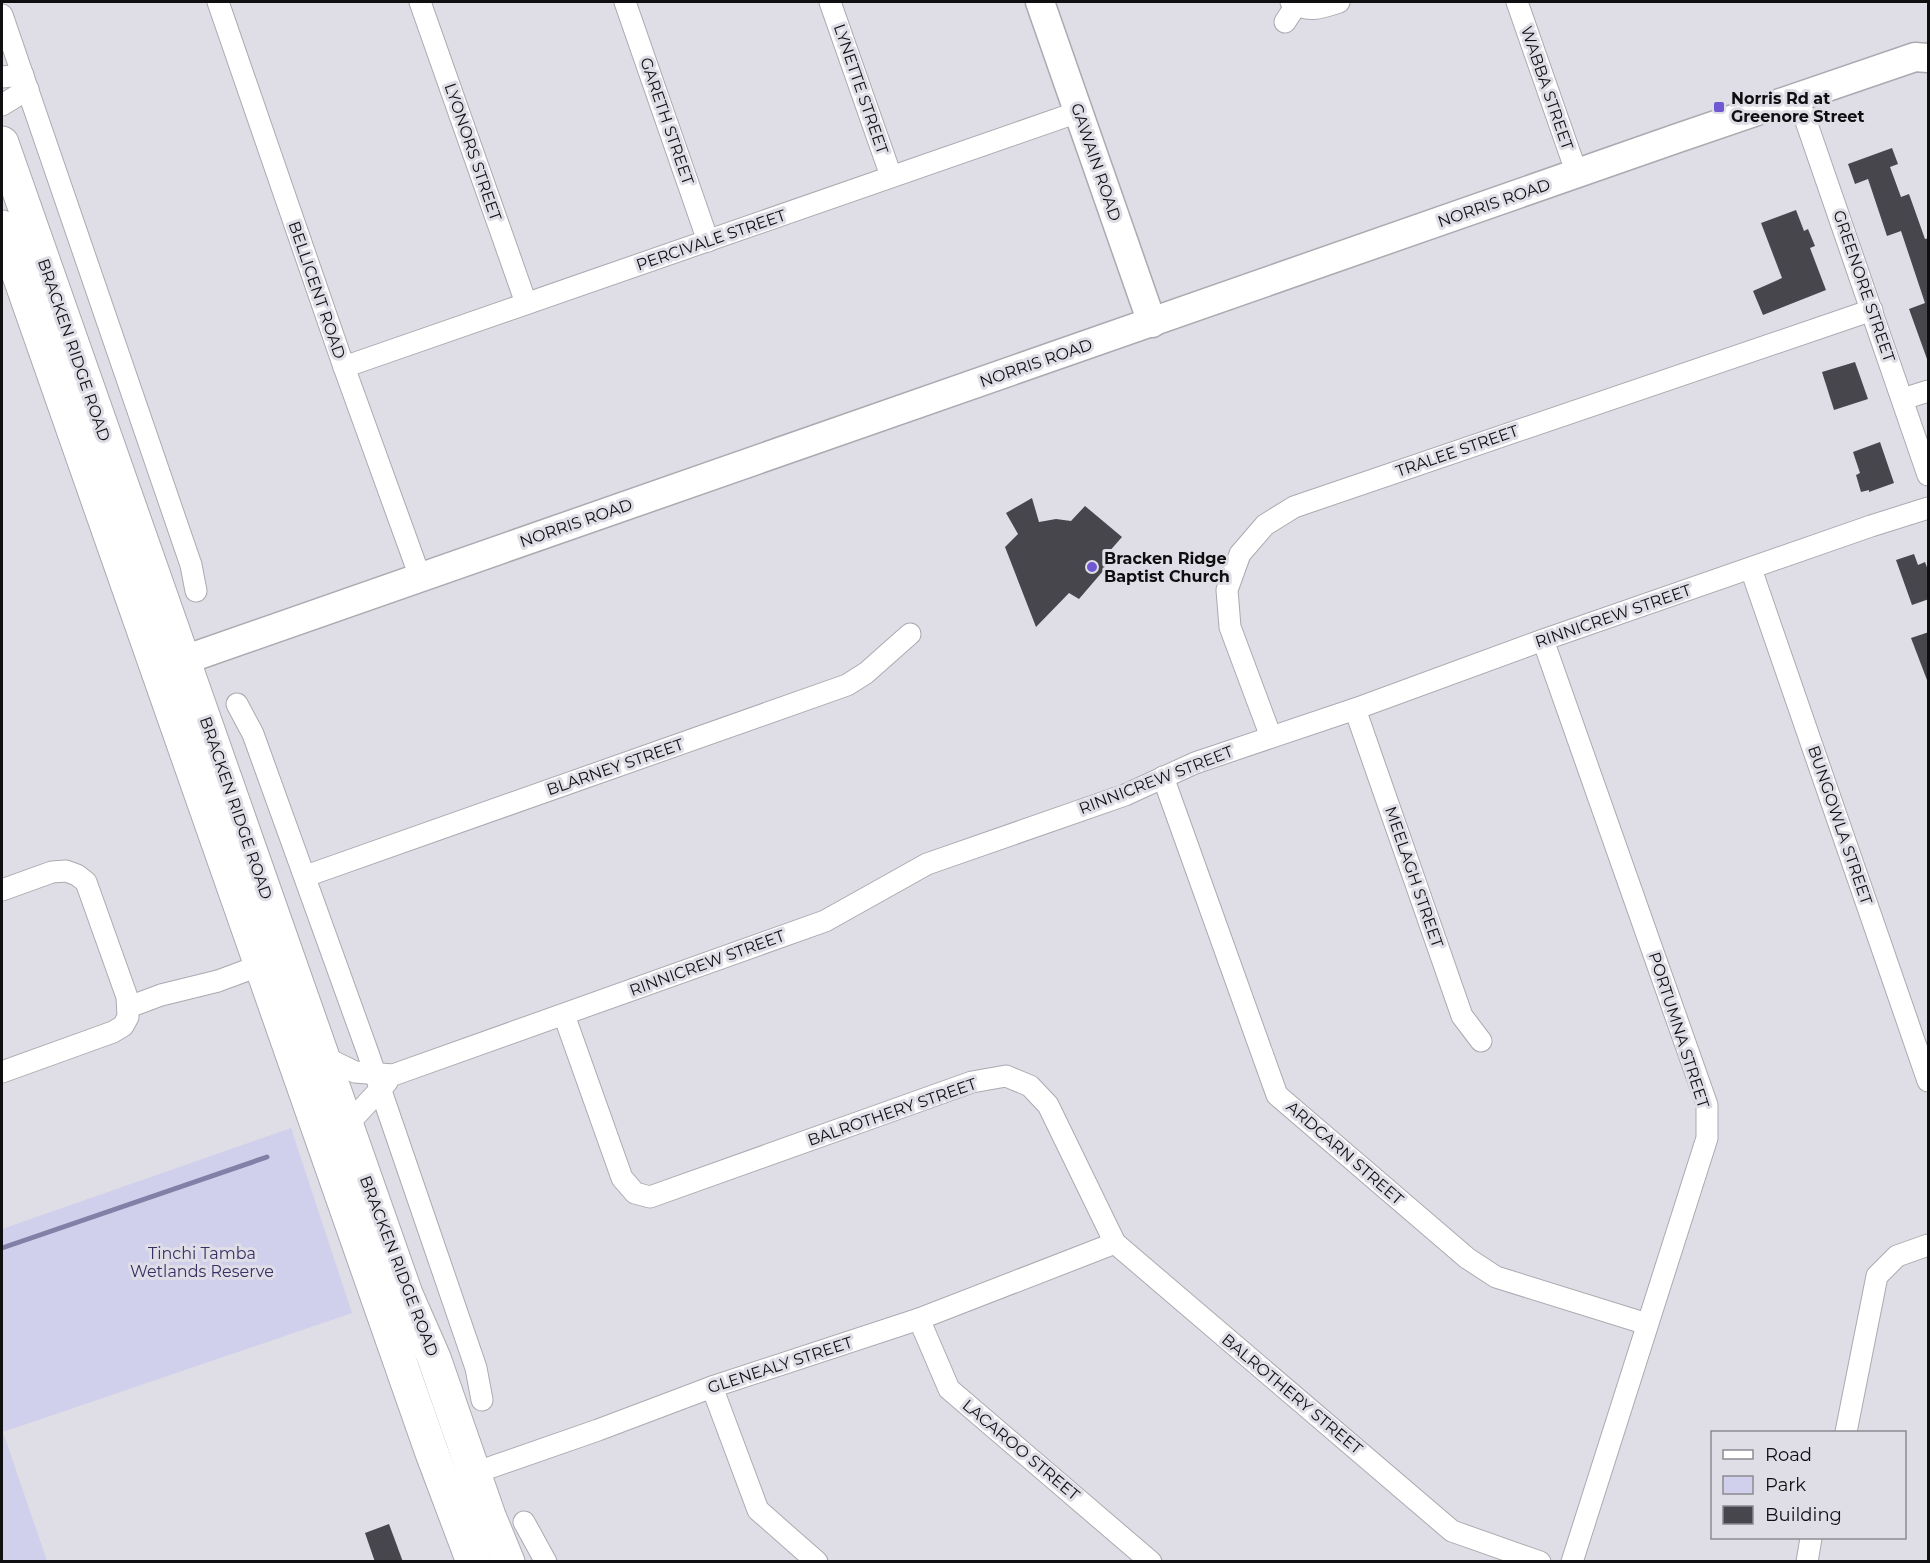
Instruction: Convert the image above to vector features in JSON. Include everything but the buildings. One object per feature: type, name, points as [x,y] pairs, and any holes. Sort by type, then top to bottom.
[{"type":"main road","name":"GAWAIN ROAD","points":[[1040,2],[1152,323]]},
{"type":"main road","name":"NORRIS ROAD","points":[[170,665],[1924,53]]},
{"type":"main road","name":"BRACKEN RIDGE ROAD","points":[[2,143],[170,665],[261,965],[443,1484],[473,1562]]},
{"type":"main road","name":"BRACKEN RIDGE ROAD","points":[[2,227],[322,1056],[406,1294],[434,1358],[508,1562]]},
{"type":"street","name":"BELLICENT ROAD","points":[[218,2],[344,367],[420,577]]},
{"type":"street","name":"LYONORS STREET","points":[[420,2],[526,303]]},
{"type":"street","name":"GARETH STREET","points":[[625,2],[708,241]]},
{"type":"street","name":"LYNETTE STREET","points":[[830,2],[891,176]]},
{"type":"street","points":[[1291,9],[1320,8],[1339,2]]},
{"type":"street","name":"WABBA STREET","points":[[1517,2],[1577,174]]},
{"type":"street","points":[[2,15],[191,565],[196,591]]},
{"type":"street","points":[[2,77],[26,82]]},
{"type":"street","points":[[2,105],[26,82]]},
{"type":"street","name":"GREENORE STREET","points":[[1798,98],[1929,475]]},
{"type":"street","name":"PERCIVALE STREET","points":[[344,367],[1078,112]]},
{"type":"street","name":"TRALEE STREET","points":[[1271,737],[1230,627],[1227,590],[1240,554],[1265,525],[1294,507],[1872,310]]},
{"type":"street","points":[[1903,399],[1929,391]]},
{"type":"street","name":"RINNICREW STREET","points":[[346,1125],[383,1080],[825,921],[927,864],[1125,795],[1195,763],[1929,508]]},
{"type":"street","name":"BUNGOWLA STREET","points":[[1751,569],[1929,1081]]},
{"type":"street","name":"BLARNEY STREET","points":[[306,876],[847,685],[866,673],[910,634]]},
{"type":"street","name":"PORTUMNA STREET","points":[[1544,640],[1707,1105],[1707,1138],[1572,1562]]},
{"type":"street","points":[[237,704],[253,734],[383,1080],[476,1368],[482,1400]]},
{"type":"street","name":"MEELAGH STREET","points":[[1355,709],[1462,1016],[1481,1041]]},
{"type":"street","name":"ARDCARN STREET","points":[[1163,777],[1277,1095],[1467,1258],[1496,1277],[1647,1324]]},
{"type":"street","points":[[2,891],[52,873],[66,871],[86,882],[110,944],[128,997],[129,1007],[128,1017],[123,1026],[113,1032],[2,1072]]},
{"type":"street","points":[[129,1007],[161,995],[218,981],[261,965]]},
{"type":"street","name":"BALROTHERY STREET","points":[[564,1014],[622,1178],[635,1193],[650,1197],[972,1082],[1006,1076],[1030,1086],[1048,1105],[1115,1243],[1452,1531],[1540,1562]]},
{"type":"street","points":[[322,1056],[355,1072],[383,1080]]},
{"type":"street","name":"GLENEALY STREET","points":[[443,1484],[712,1387],[919,1319],[1115,1243]]},
{"type":"street","points":[[1846,1431],[1877,1276],[1897,1256],[1929,1245]]},
{"type":"street","name":"LACAROO STREET","points":[[919,1319],[949,1389],[1151,1562]]},
{"type":"street","points":[[712,1387],[758,1510],[817,1562]]},
{"type":"street","points":[[524,1522],[546,1562]]},
{"type":"street","points":[[1807,1562],[1811,1539]]},
{"type":"green space","name":"Tinchi Tamba Wetlands Reserve","points":[[291,1128],[352,1313],[3,1432],[47,1561],[2,1561],[2,1229]]},
{"type":"waterway","points":[[2,1248],[267,1157]]},
{"type":"place","name":"Norris Rd at Greenore Street","points":[[1719,107]]},
{"type":"place","name":"Bracken Ridge Baptist Church","points":[[1092,567]]}]
